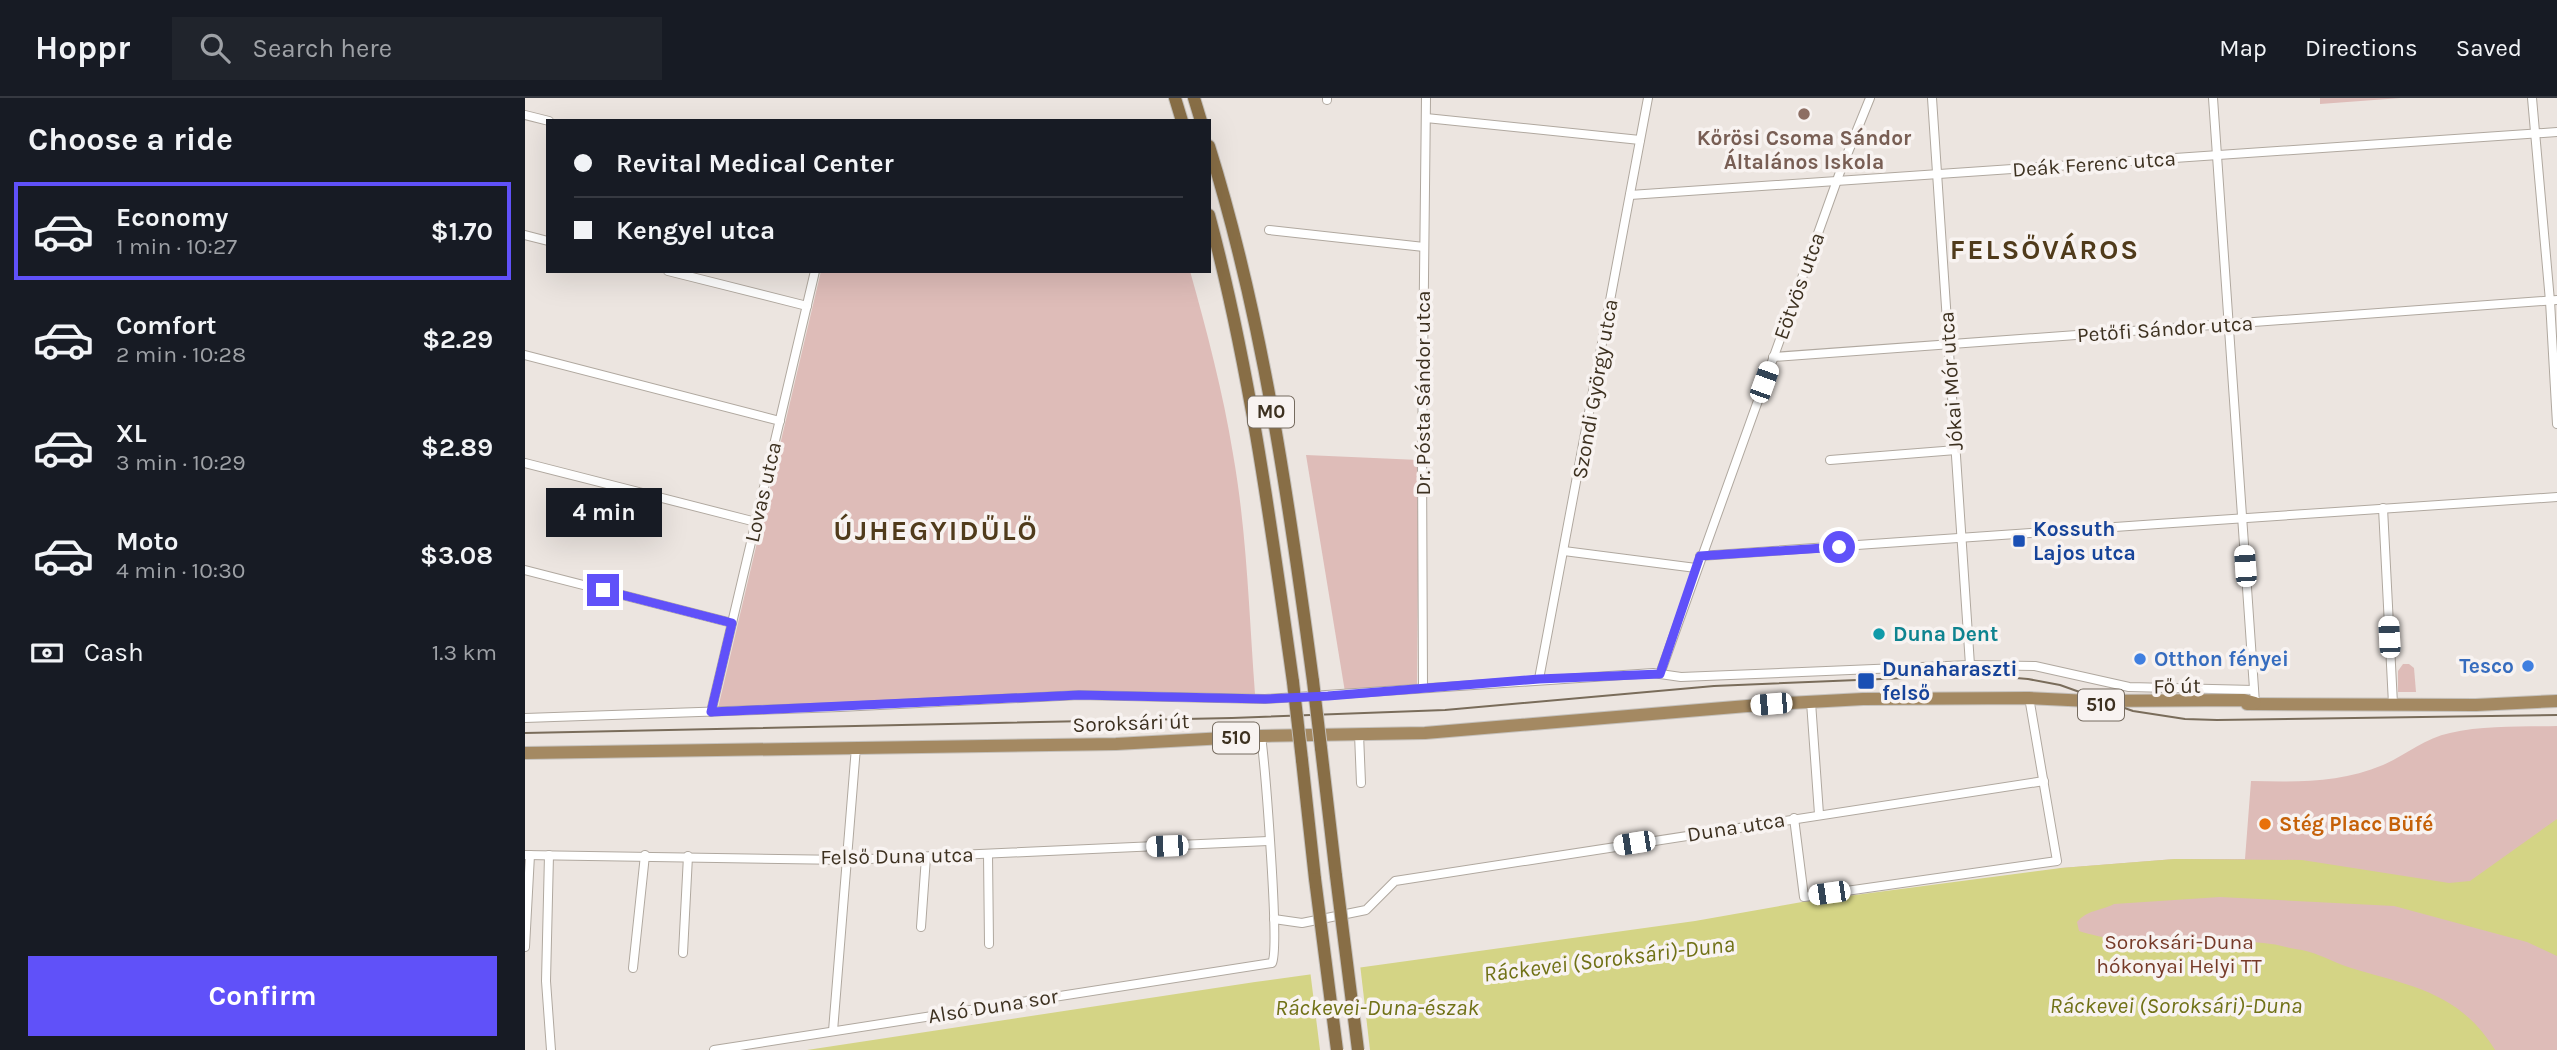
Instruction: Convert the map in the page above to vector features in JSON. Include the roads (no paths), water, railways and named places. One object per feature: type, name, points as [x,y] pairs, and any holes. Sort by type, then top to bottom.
[{"type":"highway","points":[[1175,98],[1181,119]]},
{"type":"highway","points":[[1194,98],[1201,119]]},
{"type":"highway","name":"M0","points":[[1211,153],[1235,242],[1267,387],[1300,586],[1358,1050]]},
{"type":"highway","name":"M0","points":[[1211,224],[1251,406],[1293,682],[1337,1050]]},
{"type":"main road","name":"Fő út","points":[[1946,699],[2117,706],[2255,696]]},
{"type":"main road","name":"Fő út","points":[[1946,699],[2255,696],[2393,704],[2476,705],[2557,701]]},
{"type":"main road","name":"Soroksári út","points":[[525,753],[1116,744],[1262,736],[1490,729],[1811,702],[1946,699]]},
{"type":"street","name":"Dr. Pósta Sándor utca","points":[[1423,687],[1426,98]]},
{"type":"street","name":"Szondi György utca","points":[[1539,679],[1648,98]]},
{"type":"street","name":"Eötvös utca","points":[[1660,674],[1700,556],[1870,98]]},
{"type":"street","name":"Jókai Mór utca","points":[[1932,98],[1970,665]]},
{"type":"street","points":[[2213,98],[2255,696]]},
{"type":"street","points":[[2532,98],[2554,300],[2557,424]]},
{"type":"street","points":[[525,115],[546,120]]},
{"type":"street","points":[[1426,118],[1640,140]]},
{"type":"street","name":"Deák Ferenc utca","points":[[1630,195],[2557,132]]},
{"type":"street","points":[[1269,230],[1424,247]]},
{"type":"street","points":[[525,235],[546,240]]},
{"type":"street","points":[[676,273],[807,306]]},
{"type":"street","name":"Lovas utca","points":[[711,712],[815,273]]},
{"type":"street","name":"Petőfi Sándor utca","points":[[1773,356],[2554,300]]},
{"type":"street","points":[[525,355],[779,421]]},
{"type":"street","points":[[1830,460],[1956,450]]},
{"type":"street","points":[[525,463],[756,522]]},
{"type":"street","points":[[1700,556],[2557,497]]},
{"type":"street","points":[[2383,508],[2393,704]]},
{"type":"street","points":[[1565,551],[1696,568]]},
{"type":"street","points":[[525,570],[732,623]]},
{"type":"street","name":"Fő út","points":[[525,718],[1079,695],[1265,699],[1539,679],[1660,674],[1681,677],[1970,665],[2035,666],[2129,687],[2255,696]]},
{"type":"street","points":[[1811,702],[1819,814]]},
{"type":"street","points":[[1794,818],[1804,897],[2057,861],[2031,703]]},
{"type":"street","points":[[1359,734],[1361,783]]},
{"type":"street","points":[[1262,736],[1274,919]]},
{"type":"street","points":[[833,1031],[856,747]]},
{"type":"street","name":"Duna utca","points":[[1274,919],[1302,923],[1366,910],[1395,881],[2044,781]]},
{"type":"street","name":"Felső Duna utca","points":[[527,855],[847,860],[1268,841]]},
{"type":"street","points":[[988,854],[989,944]]},
{"type":"street","points":[[525,947],[527,855]]},
{"type":"street","points":[[549,855],[546,981],[551,1050]]},
{"type":"street","points":[[633,968],[645,855]]},
{"type":"street","points":[[683,953],[688,856]]},
{"type":"street","points":[[921,927],[926,857]]},
{"type":"street","name":"Alsó Duna sor","points":[[714,1050],[1272,963],[1275,957],[1274,919]]},
{"type":"water","name":"Ráckevei-Duna-észak","points":[[2557,819],[2557,956],[2527,942],[2394,906],[2220,897],[2114,904],[2090,913],[2077,922],[2079,931],[2138,943],[2187,946],[2228,939],[2238,943],[2244,940],[2308,951],[2348,967],[2431,993],[2465,1015],[2481,1030],[2495,1050],[807,1050],[1255,982],[1695,921],[1802,902],[2061,868],[2175,859],[2302,860],[2449,883],[2470,881]]},
{"type":"tram line","points":[[525,733],[1232,718],[1445,710],[1714,686],[1980,675],[2060,685],[2133,711],[2185,719],[2557,715]]},
{"type":"place","name":"Kőrösi Csoma Sándor Általános Iskola","points":[[1804,114]]},
{"type":"place","name":"Kossuth Lajos utca","points":[[2019,541]]},
{"type":"place","name":"Duna Dent","points":[[1879,634]]},
{"type":"place","name":"Otthon fényei","points":[[2140,659]]},
{"type":"place","name":"Tesco","points":[[2528,666]]},
{"type":"place","name":"Dunaharaszti felső","points":[[1866,681]]},
{"type":"place","name":"Stég Placc Büfé","points":[[2265,824]]},
{"type":"district","name":"FELSŐVÁROS","points":[[2045,249]]},
{"type":"district","name":"ÚJHEGYIDŰLŐ","points":[[936,530]]},
{"type":"park label","name":"Soroksári-Duna hókonyai Helyi TT","points":[[2179,954]]},
{"type":"water label","name":"Ráckevei (Soroksári)-Duna","points":[[1609,959]]},
{"type":"water label","name":"Ráckevei (Soroksári)-Duna","points":[[2176,1005]]}]
